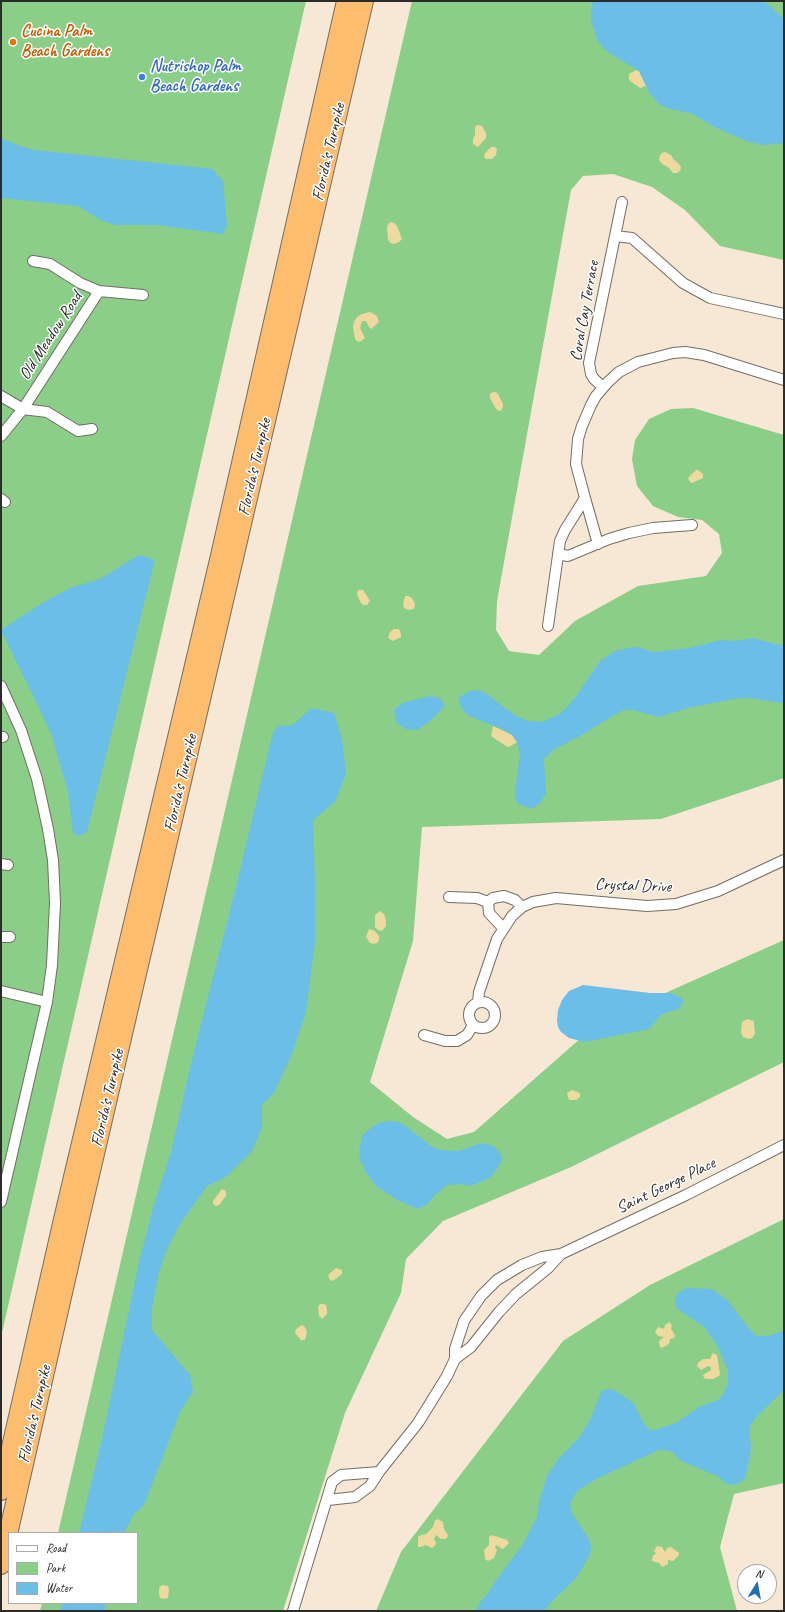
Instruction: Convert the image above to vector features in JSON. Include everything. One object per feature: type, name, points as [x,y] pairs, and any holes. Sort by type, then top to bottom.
[{"type":"highway","name":"Florida's Turnpike","points":[[1,1491],[66,1207],[219,560],[346,1]]},
{"type":"highway","name":"Florida's Turnpike","points":[[9,1532],[364,1]]},
{"type":"highway","name":"Florida's Turnpike","points":[[1,1565],[8,1534]]},
{"type":"street","name":"Coral Cay Terrace","points":[[603,387],[591,374],[589,363],[622,202]]},
{"type":"street","points":[[615,236],[632,238],[683,283],[710,298],[784,314]]},
{"type":"street","points":[[34,261],[50,264],[80,283],[98,292],[143,294]]},
{"type":"street","name":"Old Meadow Road","points":[[1,436],[23,409],[98,292]]},
{"type":"street","points":[[598,544],[576,464],[578,439],[591,405],[603,387],[619,372],[638,362],[673,353],[685,352],[704,355],[784,380]]},
{"type":"street","points":[[1,396],[23,409],[47,412],[78,431],[92,429]]},
{"type":"street","points":[[548,626],[562,535],[585,498]]},
{"type":"street","points":[[558,554],[568,556],[629,533],[653,528],[692,525]]},
{"type":"street","points":[[1,686],[21,730],[33,764],[48,829],[53,860],[55,903],[52,965],[47,1002],[1,1202]]},
{"type":"street","name":"Crystal Drive","points":[[474,1025],[471,1022],[469,1014],[472,1006],[478,1002],[479,992],[497,939],[512,916],[522,907],[534,902],[556,898],[647,906],[676,904],[718,891],[784,860]]},
{"type":"street","points":[[488,902],[493,898],[504,896],[515,900],[522,907]]},
{"type":"street","points":[[448,897],[477,898],[488,902]]},
{"type":"street","points":[[488,902],[489,913],[503,928]]},
{"type":"street","points":[[1,991],[47,1002]]},
{"type":"street","points":[[424,1035],[445,1041],[457,1041],[467,1035],[474,1025],[477,1027],[486,1028],[495,1018],[496,1013],[488,1002],[478,1002]]},
{"type":"street","name":"Saint George Place","points":[[328,1500],[349,1498],[361,1494],[370,1486],[379,1472],[418,1423],[447,1376],[455,1359],[455,1349],[464,1321],[476,1302],[491,1285],[522,1265],[542,1257],[561,1254],[686,1195],[784,1145]]},
{"type":"street","name":"Saint George Place","points":[[455,1359],[471,1347],[499,1312],[516,1294],[548,1268],[561,1254]]},
{"type":"street","points":[[292,1611],[328,1500],[330,1487],[336,1477],[347,1474],[379,1472]]},
{"type":"green space","points":[[1,1],[306,1],[1,1337]]},
{"type":"green space","points":[[412,1],[784,1],[784,260],[720,246],[685,210],[652,187],[613,174],[583,176],[571,190],[497,601],[496,630],[509,651],[539,655],[575,621],[638,586],[706,576],[722,553],[719,534],[702,520],[678,517],[653,506],[637,486],[632,459],[635,440],[649,419],[671,409],[693,408],[784,435],[784,778],[661,819],[422,827],[413,941],[370,1082],[413,1117],[447,1139],[474,1132],[598,1023],[784,940],[784,1062],[571,1167],[443,1221],[406,1259],[401,1293],[345,1413],[283,1611],[40,1611],[42,1604],[138,1604],[138,1532],[58,1532]]},
{"type":"green space","points":[[784,1219],[784,1483],[734,1494],[720,1547],[737,1611],[376,1611],[401,1552],[563,1341],[650,1285]]},
{"type":"sand","points":[[636,70],[639,71],[646,86],[640,88],[629,80],[629,74]]},
{"type":"sand","points":[[477,125],[482,126],[486,133],[486,138],[478,147],[473,144],[475,127]]},
{"type":"sand","points":[[491,147],[495,147],[497,149],[496,155],[492,159],[486,159],[484,157],[485,153]]},
{"type":"sand","points":[[665,152],[671,155],[678,163],[681,167],[680,171],[673,173],[668,167],[662,164],[659,160],[660,155]]},
{"type":"sand","points":[[391,222],[397,226],[402,239],[394,244],[390,243],[388,239],[387,228],[388,224]]},
{"type":"sand","points":[[370,312],[377,316],[379,322],[371,329],[366,321],[362,321],[360,328],[365,338],[360,342],[357,341],[355,339],[353,327],[354,322],[357,317]]},
{"type":"sand","points":[[493,392],[498,394],[503,404],[502,410],[499,411],[496,409],[490,398],[490,394]]},
{"type":"sand","points":[[696,470],[703,474],[703,478],[692,483],[688,478]]},
{"type":"sand","points":[[358,590],[363,590],[369,599],[370,601],[367,605],[363,605],[361,603],[357,595]]},
{"type":"sand","points":[[405,596],[412,598],[415,604],[414,609],[408,610],[404,608],[403,604]]},
{"type":"sand","points":[[394,629],[399,629],[401,637],[393,641],[388,638],[390,632]]},
{"type":"sand","points":[[493,726],[512,735],[517,742],[509,747],[491,736]]},
{"type":"sand","points":[[380,911],[384,914],[386,920],[386,926],[382,931],[375,927],[375,915]]},
{"type":"sand","points":[[369,929],[375,931],[379,936],[377,943],[370,943],[366,937]]},
{"type":"sand","points":[[747,1019],[754,1021],[755,1034],[749,1039],[743,1037],[741,1032],[742,1022]]},
{"type":"sand","points":[[572,1090],[580,1093],[580,1097],[576,1100],[569,1100],[567,1093]]},
{"type":"sand","points":[[222,1189],[226,1191],[226,1196],[219,1205],[216,1206],[213,1204],[213,1201]]},
{"type":"sand","points":[[336,1268],[342,1270],[342,1274],[333,1281],[330,1280],[328,1275]]},
{"type":"sand","points":[[320,1304],[326,1305],[327,1309],[327,1314],[322,1319],[319,1316],[318,1307]]},
{"type":"sand","points":[[669,1322],[672,1325],[671,1329],[675,1335],[674,1338],[670,1339],[669,1344],[662,1348],[660,1347],[659,1341],[664,1337],[658,1336],[655,1332],[658,1327],[664,1329],[665,1325]]},
{"type":"sand","points":[[302,1325],[305,1327],[307,1332],[305,1340],[301,1340],[295,1333],[296,1329]]},
{"type":"sand","points":[[713,1353],[717,1355],[720,1374],[713,1379],[706,1379],[703,1375],[711,1370],[711,1367],[708,1366],[701,1370],[697,1366],[703,1359],[710,1359]]},
{"type":"sand","points":[[438,1519],[443,1522],[444,1529],[448,1535],[447,1538],[441,1539],[436,1535],[434,1539],[436,1543],[432,1548],[426,1545],[418,1547],[418,1537],[426,1534],[433,1527],[435,1520]]},
{"type":"sand","points":[[492,1535],[507,1540],[509,1543],[503,1549],[496,1545],[495,1547],[497,1550],[494,1558],[488,1561],[485,1559],[484,1550],[489,1545],[489,1537]]},
{"type":"sand","points":[[657,1546],[662,1547],[665,1552],[667,1548],[671,1547],[679,1553],[679,1555],[673,1561],[668,1560],[668,1564],[662,1567],[659,1563],[652,1561],[653,1555],[656,1554],[654,1551]]},
{"type":"sand","points":[[162,1585],[168,1586],[169,1589],[168,1598],[165,1599],[160,1598],[159,1594],[159,1588]]},
{"type":"water","points":[[593,1],[762,1],[769,5],[784,19],[784,143],[765,145],[749,142],[714,127],[693,114],[660,105],[650,94],[639,71],[611,54],[603,48],[597,40],[591,20]]},
{"type":"water","points":[[1,138],[19,146],[35,150],[212,169],[223,181],[227,225],[223,234],[157,225],[117,225],[102,221],[78,206],[1,198]]},
{"type":"water","points":[[139,555],[155,560],[87,832],[79,836],[73,833],[68,792],[51,733],[1,630],[44,602],[70,588],[100,579]]},
{"type":"water","points":[[754,638],[774,644],[784,645],[784,703],[748,698],[734,699],[688,708],[659,717],[633,710],[624,710],[553,750],[544,759],[546,793],[540,803],[533,808],[518,804],[515,799],[520,754],[517,742],[512,735],[504,730],[469,716],[461,708],[458,698],[468,692],[475,690],[482,691],[516,716],[528,721],[543,722],[561,713],[575,698],[600,661],[615,651],[635,647],[646,649],[651,652],[664,651],[690,648],[720,640],[736,641]]},
{"type":"water","points":[[430,696],[440,698],[445,706],[429,722],[417,730],[405,729],[396,722],[394,710],[402,703]]},
{"type":"water","points":[[311,708],[334,713],[342,739],[346,773],[335,802],[313,820],[315,942],[306,1012],[292,1054],[274,1093],[262,1105],[262,1128],[252,1151],[226,1177],[207,1186],[180,1224],[167,1249],[159,1272],[152,1308],[152,1330],[190,1375],[193,1392],[181,1410],[144,1505],[134,1514],[125,1532],[79,1532],[102,1439],[139,1262],[154,1205],[171,1152],[191,1064],[236,887],[273,732],[279,726],[293,725]]},
{"type":"water","points":[[583,985],[650,993],[670,993],[682,998],[683,1002],[679,1009],[662,1014],[649,1029],[585,1042],[569,1038],[561,1032],[558,1027],[557,1020],[558,1010],[562,1000],[569,991]]},
{"type":"water","points":[[388,1121],[398,1122],[407,1127],[432,1147],[440,1150],[458,1151],[482,1143],[493,1146],[502,1155],[502,1161],[491,1177],[470,1186],[460,1184],[447,1185],[433,1197],[428,1204],[418,1209],[397,1200],[376,1186],[366,1173],[360,1160],[359,1152],[362,1136],[372,1127],[379,1123]]},
{"type":"water","points":[[686,1288],[712,1289],[728,1301],[750,1330],[757,1336],[767,1336],[784,1331],[784,1390],[758,1415],[751,1424],[749,1432],[751,1445],[750,1457],[745,1479],[737,1484],[727,1484],[717,1476],[681,1461],[672,1452],[659,1450],[594,1480],[575,1494],[570,1505],[572,1513],[590,1541],[591,1548],[590,1555],[576,1578],[544,1611],[476,1611],[480,1602],[522,1546],[537,1517],[539,1502],[547,1476],[559,1458],[579,1438],[591,1418],[601,1392],[612,1389],[633,1403],[646,1427],[651,1430],[676,1423],[699,1407],[718,1400],[724,1393],[728,1382],[728,1371],[717,1345],[705,1328],[676,1308],[675,1299],[677,1294]]},
{"type":"water","points":[[62,1604],[106,1604],[104,1611],[60,1611]]},
{"type":"place","name":"Cucina Palm Beach Gardens","points":[[13,42]]},
{"type":"place","name":"Nutrishop Palm Beach Gardens","points":[[142,77]]}]
